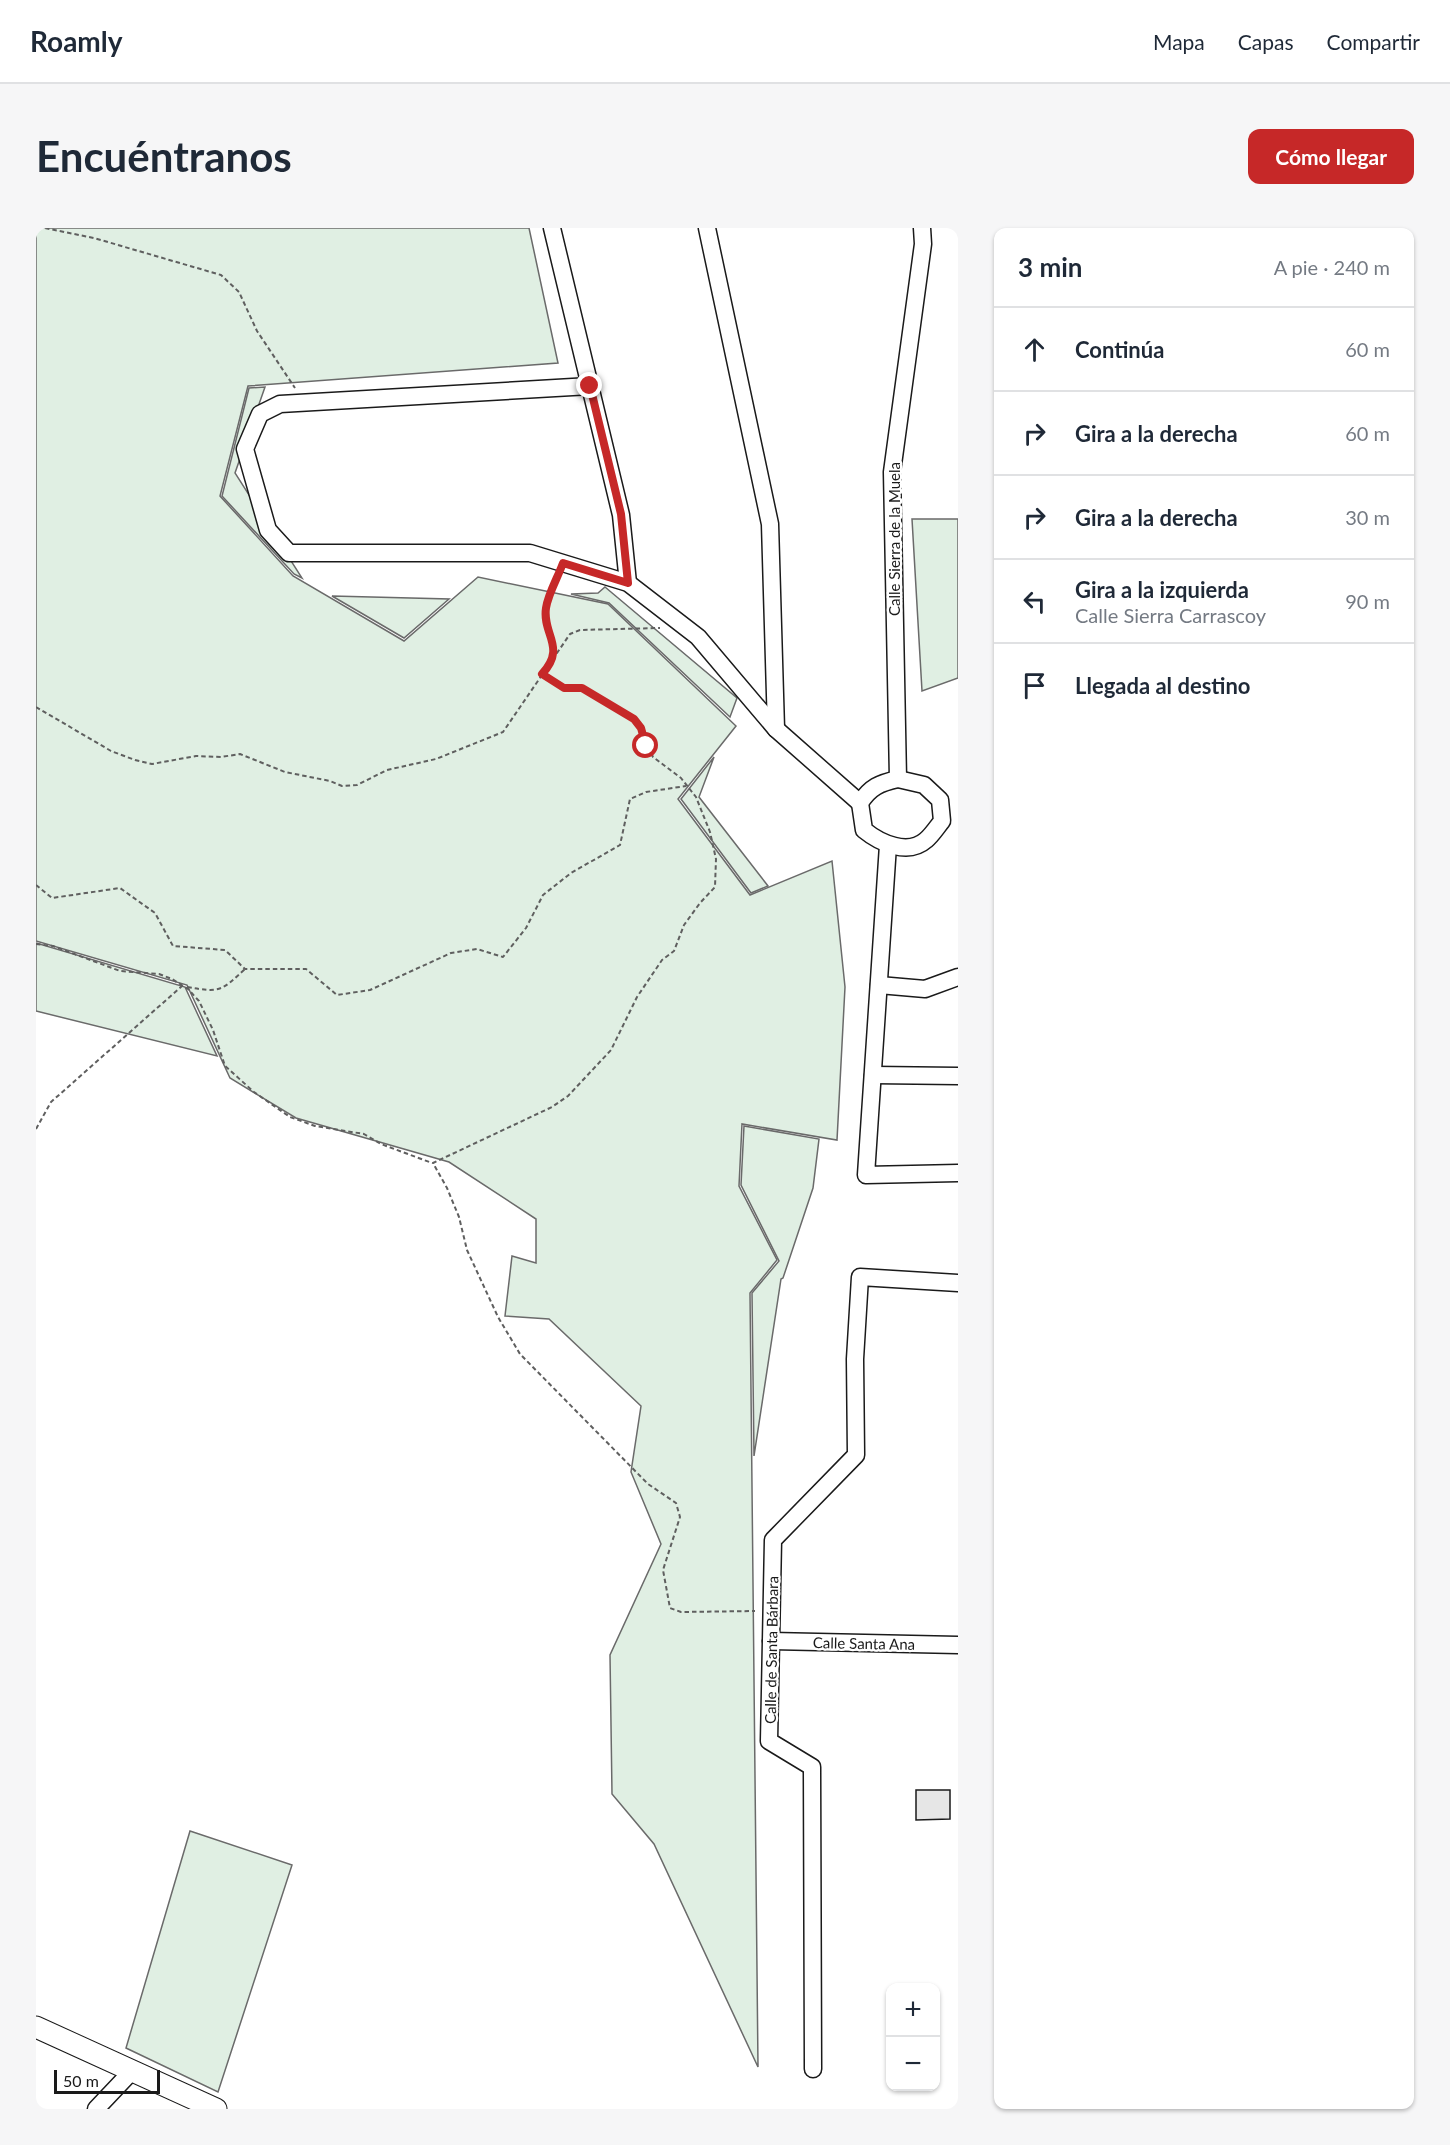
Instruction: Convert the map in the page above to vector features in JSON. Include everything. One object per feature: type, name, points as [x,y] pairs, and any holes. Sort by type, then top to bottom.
[{"type":"main road","points":[[36,2027],[216,2109]]},
{"type":"street","points":[[552,228],[621,514],[628,583]]},
{"type":"street","points":[[707,228],[770,524],[776,729]]},
{"type":"street","name":"Calle Sierra de la Muela","points":[[898,779],[892,472],[923,244],[922,228]]},
{"type":"street","points":[[590,386],[280,404],[260,414],[245,449],[268,530],[289,553],[530,553],[628,583],[698,637],[776,729],[860,803],[864,830],[878,841],[904,847],[925,842],[942,820],[940,800],[924,785],[898,779],[874,787],[860,803]]},
{"type":"street","points":[[942,820],[958,825]]},
{"type":"street","points":[[888,845],[866,1174],[958,1173]]},
{"type":"street","points":[[879,985],[925,989],[958,977]]},
{"type":"street","points":[[873,1075],[958,1076]]},
{"type":"street","name":"Calle de Santa Bárbara","points":[[813,2069],[812,1767],[769,1741],[773,1540],[856,1455],[855,1359],[860,1277],[958,1282]]},
{"type":"street","name":"Calle Santa Ana","points":[[771,1641],[958,1645]]},
{"type":"street","points":[[96,2109],[132,2070]]},
{"type":"path","points":[[45,228],[94,238],[221,275],[239,292],[272,356],[305,402]]},
{"type":"path","points":[[553,663],[554,644],[546,608],[563,563]]},
{"type":"path","points":[[36,707],[111,751],[135,760],[152,764],[196,756],[221,757],[240,754],[285,772],[330,781],[342,786],[357,785],[387,770],[436,759],[503,732],[542,674],[553,663],[570,634],[580,630],[687,628]]},
{"type":"path","points":[[433,1163],[552,1107],[568,1096],[611,1050],[637,997],[662,960],[674,951],[684,925],[715,887],[716,859],[710,832],[696,797],[687,786],[653,757],[634,719],[582,688],[564,688],[542,674]]},
{"type":"path","points":[[182,986],[213,992],[226,987],[245,969],[306,969],[336,995],[370,990],[451,953],[477,949],[503,957],[526,928],[543,895],[570,873],[620,845],[630,799],[646,792],[687,786]]},
{"type":"path","points":[[36,885],[52,898],[120,888],[155,913],[173,946],[225,950],[245,969]]},
{"type":"path","points":[[36,944],[54,946],[120,971],[159,974],[188,989],[199,1000],[213,1030],[225,1066],[254,1092],[290,1117],[315,1126],[364,1134],[381,1144],[433,1163],[459,1217],[467,1250],[498,1317],[520,1354],[648,1484],[676,1503],[680,1517],[663,1570],[670,1608],[681,1612],[771,1611]]},
{"type":"path","points":[[36,1129],[51,1102],[182,986]]},
{"type":"green space","points":[[36,228],[529,228],[558,363],[248,386],[220,496],[293,576],[404,641],[478,577],[608,604],[736,726],[678,799],[750,895],[832,861],[845,987],[837,1140],[742,1124],[739,1186],[777,1260],[750,1293],[758,2067],[654,1844],[612,1794],[610,1655],[661,1544],[631,1472],[641,1406],[549,1319],[505,1316],[512,1256],[536,1263],[536,1219],[449,1162],[296,1118],[230,1078],[187,985],[36,941]]},
{"type":"green space","points":[[265,387],[235,473],[302,578],[294,574],[222,496],[249,388]]},
{"type":"green space","points":[[912,519],[958,519],[958,678],[922,691]]},
{"type":"green space","points":[[605,587],[737,698],[730,717],[609,603],[571,594],[598,593]]},
{"type":"green space","points":[[332,596],[449,599],[404,638]]},
{"type":"green space","points":[[714,757],[699,797],[768,886],[751,893],[681,799]]},
{"type":"green space","points":[[36,943],[185,987],[217,1056],[36,1011]]},
{"type":"green space","points":[[744,1126],[819,1139],[813,1188],[781,1279],[754,1456],[752,1293],[779,1261],[741,1185]]},
{"type":"green space","points":[[190,1831],[292,1865],[218,2092],[126,2048]]},
{"type":"building","points":[[916,1790],[950,1790],[950,1819],[916,1820]]},
{"type":"route","points":[[590,386],[621,514],[628,583],[563,563],[546,608],[554,644],[553,663],[542,674],[564,688],[582,688],[634,719],[641,728],[646,746]]}]
